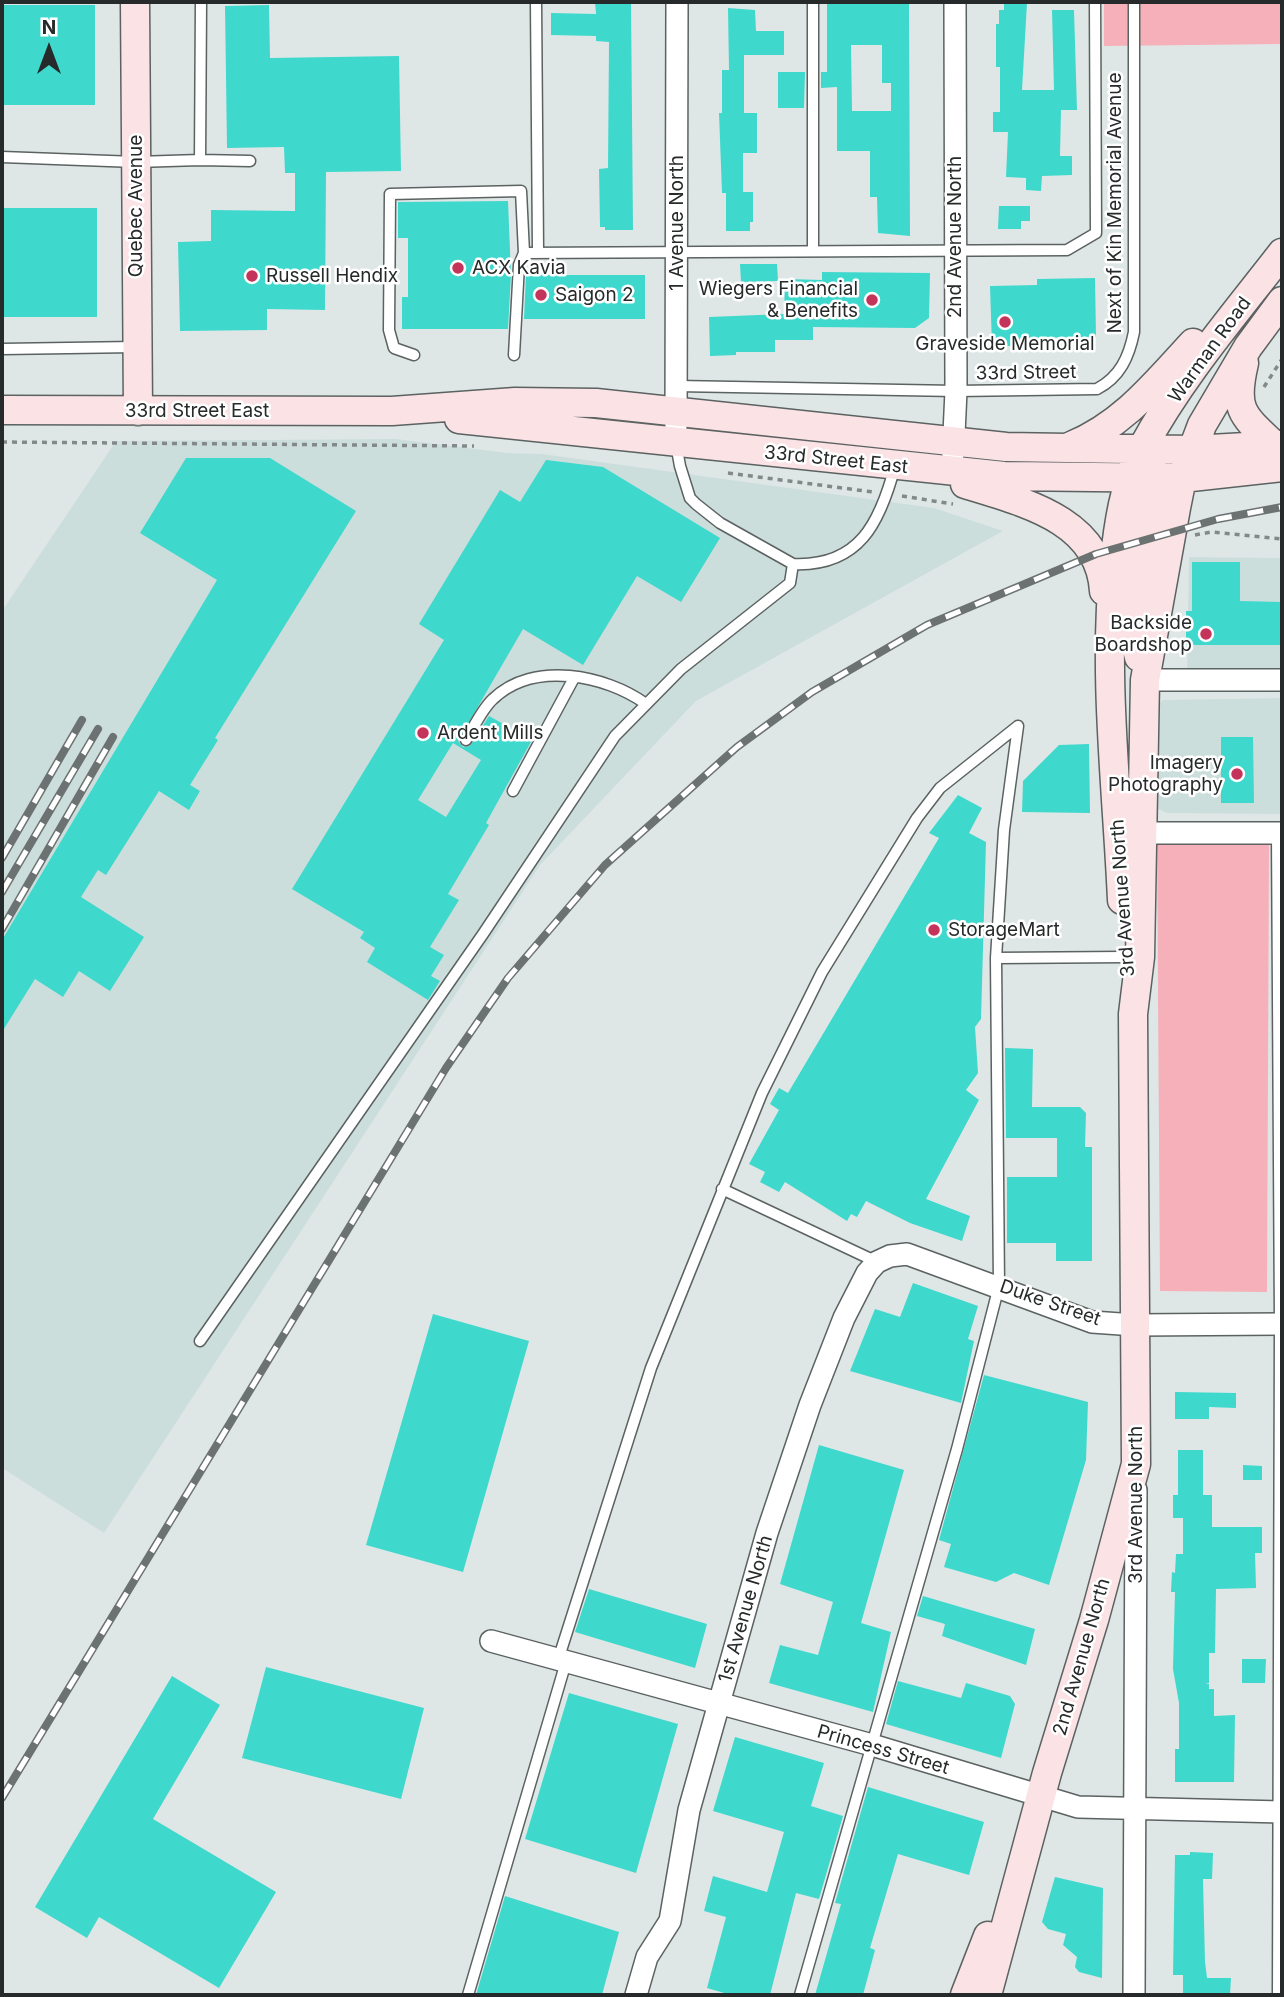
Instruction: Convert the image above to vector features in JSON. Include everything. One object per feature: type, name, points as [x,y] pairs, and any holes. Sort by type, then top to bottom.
[{"type":"main road","name":"Quebec Avenue","points":[[135,2],[138,411]]},
{"type":"main road","name":"Warman Road","points":[[1141,449],[1179,390],[1282,253]]},
{"type":"main road","points":[[1064,449],[1100,435],[1123,416],[1192,344],[1253,290]]},
{"type":"main road","name":"Warman Road","points":[[1192,450],[1212,405],[1248,347],[1282,301]]},
{"type":"main road","points":[[1248,347],[1238,389],[1239,407],[1243,416],[1280,453]]},
{"type":"main road","name":"33rd Street East","points":[[2,410],[392,411],[514,402],[596,403],[677,398],[954,443],[1064,449],[1280,453]]},
{"type":"main road","name":"33rd Street East","points":[[392,411],[676,444],[1004,476],[1182,478],[1280,453]]},
{"type":"main road","name":"3rd Avenue North","points":[[1133,1014],[1124,957],[1109,670],[1119,520],[1142,478],[1141,449]]},
{"type":"main road","name":"3rd Avenue North","points":[[1136,1464],[1133,1014],[1140,957],[1140,833],[1145,680],[1182,478],[1192,450]]},
{"type":"main road","points":[[903,467],[1020,502],[1065,523],[1082,535],[1096,554],[1102,571],[1109,670]]},
{"type":"main road","points":[[1142,478],[1134,637],[1145,680]]},
{"type":"main road","name":"2nd Avenue North","points":[[987,1995],[1040,1798],[1136,1464]]},
{"type":"main road","name":"2nd Avenue North","points":[[965,1995],[1026,1850]]},
{"type":"street","name":"1 Avenue North","points":[[676,444],[677,2]]},
{"type":"street","name":"2nd Avenue North","points":[[952,471],[956,391],[955,2]]},
{"type":"street","points":[[1145,680],[1282,680]]},
{"type":"street","points":[[1140,833],[1280,833]]},
{"type":"street","name":"Duke Street","points":[[877,1262],[890,1256],[906,1254],[1092,1322],[1135,1325],[1281,1324]]},
{"type":"street","name":"1st Avenue North","points":[[636,1995],[647,1957],[670,1921],[689,1810],[767,1533],[810,1405],[844,1318],[859,1286],[877,1262]]},
{"type":"street","name":"3rd Avenue North","points":[[1134,1995],[1136,1464]]},
{"type":"street","name":"Princess Street","points":[[491,1641],[872,1745],[1040,1798],[1078,1807],[1134,1811],[1280,1812]]},
{"type":"lane","points":[[200,160],[201,2]]},
{"type":"lane","points":[[536,2],[538,251]]},
{"type":"lane","points":[[813,2],[813,250]]},
{"type":"lane","points":[[524,253],[1068,250],[1096,233],[1095,2]]},
{"type":"lane","name":"Next of Kin Memorial Avenue","points":[[1097,389],[1111,382],[1128,358],[1134,332],[1134,2]]},
{"type":"lane","points":[[2,157],[136,162],[250,161]]},
{"type":"lane","points":[[414,355],[394,348],[389,330],[390,194],[521,191],[524,253],[519,265],[514,355]]},
{"type":"lane","points":[[2,349],[137,347]]},
{"type":"lane","name":"33rd Street","points":[[956,391],[1097,389]]},
{"type":"lane","name":"33rd Street East","points":[[677,398],[956,391]]},
{"type":"lane","points":[[676,444],[690,498],[720,523],[793,564],[831,562],[850,551],[863,539],[903,467]]},
{"type":"lane","points":[[200,1341],[483,934],[615,736],[681,669],[787,588],[793,564]]},
{"type":"lane","points":[[466,740],[492,699],[512,685],[529,678],[606,681],[646,704]]},
{"type":"lane","points":[[513,791],[574,678]]},
{"type":"lane","points":[[468,1995],[562,1661],[652,1368],[762,1093],[822,972],[917,818],[940,788],[1018,726],[1004,830],[996,958],[999,1286],[957,1449],[800,1995]]},
{"type":"lane","points":[[1278,1995],[1280,833]]},
{"type":"lane","points":[[996,958],[1124,957]]},
{"type":"lane","points":[[722,1189],[877,1262]]},
{"type":"path","points":[[2,442],[432,448],[482,445]]},
{"type":"path","points":[[721,472],[962,506]]},
{"type":"path","points":[[1193,535],[1211,532],[1282,539]]},
{"type":"shaded area","points":[[1104,2],[1282,2],[1282,44],[1104,46]]},
{"type":"shaded area","points":[[396,439],[507,453],[542,454],[934,508],[1003,531],[696,701],[540,865],[104,1533],[2,1468],[2,611],[116,441]]},
{"type":"shaded area","points":[[1189,557],[1282,558],[1282,675],[1187,675]]},
{"type":"shaded area","points":[[1282,698],[1282,814],[1167,813],[1157,808],[1152,795],[1157,706],[1163,700]]},
{"type":"shaded area","points":[[1157,840],[1269,840],[1267,1292],[1160,1291]]},
{"type":"building","points":[[595,2],[631,2],[633,230],[605,230],[605,227],[600,227],[599,169],[608,168],[609,42],[596,41],[596,36],[551,35],[551,13],[596,14]]},
{"type":"building","points":[[1004,2],[1027,3],[1022,90],[1054,90],[1052,10],[1074,10],[1077,110],[1061,110],[1060,156],[1072,156],[1072,175],[1042,176],[1041,191],[1026,190],[1026,178],[1006,177],[1008,132],[993,132],[993,112],[1000,112],[996,24],[999,24],[999,10],[1004,10]]},
{"type":"building","points":[[909,3],[910,236],[878,233],[877,197],[870,197],[870,151],[837,151],[837,87],[821,88],[821,72],[827,72],[827,4]],"holes":[[[851,45],[882,45],[882,83],[891,83],[891,111],[852,111]]]},
{"type":"building","points":[[2,5],[95,5],[95,105],[2,105]]},
{"type":"building","points":[[269,5],[270,58],[399,56],[401,171],[326,172],[325,310],[267,309],[267,330],[180,331],[178,242],[211,241],[211,210],[295,211],[295,173],[285,173],[284,147],[227,148],[225,6]]},
{"type":"building","points":[[728,8],[755,10],[756,31],[784,31],[784,55],[744,55],[744,113],[757,113],[757,153],[743,153],[743,192],[753,192],[753,222],[750,222],[750,231],[726,231],[726,193],[722,193],[719,113],[722,113],[722,70],[729,70]]},
{"type":"building","points":[[778,72],[805,72],[804,108],[778,108]]},
{"type":"building","name":"ACX Kavia","points":[[508,201],[511,275],[508,329],[402,329],[402,297],[408,297],[408,238],[398,238],[398,202]]},
{"type":"building","points":[[999,206],[1030,206],[1030,221],[1021,221],[1021,229],[998,229]]},
{"type":"building","points":[[2,208],[97,208],[97,317],[2,317]]},
{"type":"building","points":[[740,264],[777,264],[778,281],[741,282]]},
{"type":"building","points":[[822,272],[930,273],[929,318],[915,328],[813,327],[813,340],[775,340],[775,352],[736,352],[736,355],[710,356],[709,317],[784,314],[785,279],[822,280]]},
{"type":"building","points":[[526,275],[645,275],[645,319],[524,319]]},
{"type":"building","points":[[1095,278],[1096,337],[1024,338],[1024,346],[992,346],[990,286],[1037,285],[1037,279]]},
{"type":"building","points":[[186,458],[270,458],[356,511],[215,738],[218,740],[190,785],[200,791],[189,810],[159,791],[106,875],[98,870],[81,897],[144,937],[110,991],[79,971],[63,997],[35,979],[2,1032],[2,940],[217,580],[140,533]]},
{"type":"building","name":"Ardent Mills","points":[[546,460],[603,467],[720,538],[681,602],[637,576],[583,665],[523,629],[458,741],[463,747],[470,746],[489,716],[532,740],[486,823],[489,825],[448,894],[459,900],[430,947],[444,955],[431,976],[440,981],[428,1000],[367,962],[375,948],[360,938],[364,932],[292,889],[444,640],[419,624],[500,490],[520,502]],"holes":[[[453,743],[481,760],[446,817],[418,800]]]},
{"type":"building","points":[[1192,562],[1240,562],[1240,601],[1282,602],[1282,645],[1186,645],[1186,611],[1192,611]]},
{"type":"building","name":"Imagery Photography","points":[[1221,737],[1253,737],[1254,803],[1221,803]]},
{"type":"building","points":[[1089,744],[1090,813],[1022,812],[1023,781],[1059,745]]},
{"type":"building","name":"StorageMart","points":[[958,795],[982,808],[969,833],[986,842],[981,1019],[975,1027],[978,1073],[966,1090],[979,1100],[926,1199],[970,1216],[962,1241],[910,1223],[866,1201],[857,1217],[851,1214],[847,1221],[785,1182],[779,1192],[760,1182],[765,1172],[749,1164],[779,1110],[770,1104],[779,1088],[788,1093],[939,838],[929,833]]},
{"type":"building","points":[[1005,1048],[1033,1049],[1032,1107],[1080,1107],[1086,1113],[1085,1147],[1092,1147],[1092,1261],[1056,1261],[1056,1243],[1007,1243],[1007,1177],[1057,1177],[1057,1138],[1006,1138]]},
{"type":"building","points":[[913,1283],[978,1306],[968,1339],[974,1341],[961,1403],[850,1371],[875,1309],[900,1317]]},
{"type":"building","points":[[433,1314],[529,1341],[463,1572],[366,1545]]},
{"type":"building","points":[[984,1375],[1088,1402],[1086,1460],[1049,1585],[1014,1573],[996,1582],[944,1567],[951,1544],[939,1540]]},
{"type":"building","points":[[1175,1392],[1236,1393],[1236,1408],[1209,1407],[1209,1419],[1175,1419]]},
{"type":"building","points":[[819,1445],[904,1470],[861,1623],[891,1632],[873,1712],[769,1683],[780,1645],[818,1655],[833,1602],[780,1584]]},
{"type":"building","points":[[1178,1450],[1203,1450],[1203,1495],[1212,1495],[1212,1527],[1262,1527],[1262,1553],[1255,1553],[1256,1588],[1216,1589],[1215,1653],[1209,1653],[1209,1683],[1205,1683],[1209,1684],[1209,1689],[1214,1689],[1214,1716],[1235,1715],[1234,1782],[1175,1782],[1175,1749],[1179,1749],[1179,1703],[1173,1669],[1175,1592],[1171,1592],[1176,1554],[1183,1554],[1183,1518],[1173,1518],[1173,1495],[1178,1495]]},
{"type":"building","points":[[1243,1465],[1262,1466],[1262,1480],[1243,1480]]},
{"type":"building","points":[[589,1589],[707,1624],[695,1668],[575,1632]]},
{"type":"building","points":[[923,1596],[1035,1629],[1026,1665],[942,1636],[945,1624],[917,1616]]},
{"type":"building","points":[[1242,1659],[1266,1659],[1265,1683],[1242,1683]]},
{"type":"building","points":[[266,1667],[424,1708],[401,1799],[242,1758]]},
{"type":"building","points":[[172,1676],[220,1705],[153,1819],[276,1892],[219,1988],[99,1917],[87,1938],[35,1907]]},
{"type":"building","points":[[898,1681],[961,1698],[966,1683],[1010,1696],[1015,1704],[1001,1758],[886,1724]]},
{"type":"building","points":[[569,1693],[678,1724],[636,1873],[525,1839]]},
{"type":"building","points":[[735,1737],[824,1763],[811,1806],[843,1816],[819,1899],[796,1893],[770,1995],[731,1995],[707,1988],[726,1917],[704,1911],[713,1876],[767,1892],[784,1832],[713,1811]]},
{"type":"building","points":[[868,1787],[984,1822],[969,1875],[898,1854],[870,1948],[875,1950],[863,1995],[815,1995],[841,1904],[835,1903]]},
{"type":"building","points":[[1190,1852],[1213,1853],[1212,1879],[1203,1879],[1205,1962],[1207,1978],[1231,1978],[1230,1995],[1183,1995],[1183,1975],[1173,1975],[1175,1855],[1190,1855]]},
{"type":"building","points":[[1055,1877],[1103,1888],[1102,1978],[1079,1972],[1075,1967],[1077,1957],[1063,1945],[1066,1934],[1048,1929],[1042,1922]]},
{"type":"building","points":[[505,1896],[619,1932],[602,1995],[476,1995]]},
{"type":"railway","points":[[2,1798],[446,1068],[508,978],[605,865],[737,747],[812,692],[927,625],[1096,554],[1218,519],[1282,507]]},
{"type":"railway","points":[[2,858],[82,720]]},
{"type":"railway","points":[[2,892],[98,729]]},
{"type":"railway","points":[[2,929],[113,737]]},
{"type":"place","name":"ACX Kavia","points":[[458,268]]},
{"type":"place","name":"Russell Hendix","points":[[252,276]]},
{"type":"place","name":"Saigon 2","points":[[541,295]]},
{"type":"place","name":"Wiegers Financial & Benefits","points":[[872,300]]},
{"type":"place","name":"Graveside Memorial","points":[[1005,322]]},
{"type":"place","name":"Backside Boardshop","points":[[1206,634]]},
{"type":"place","name":"Ardent Mills","points":[[423,733]]},
{"type":"place","name":"Imagery Photography","points":[[1237,774]]},
{"type":"place","name":"StorageMart","points":[[934,930]]}]
